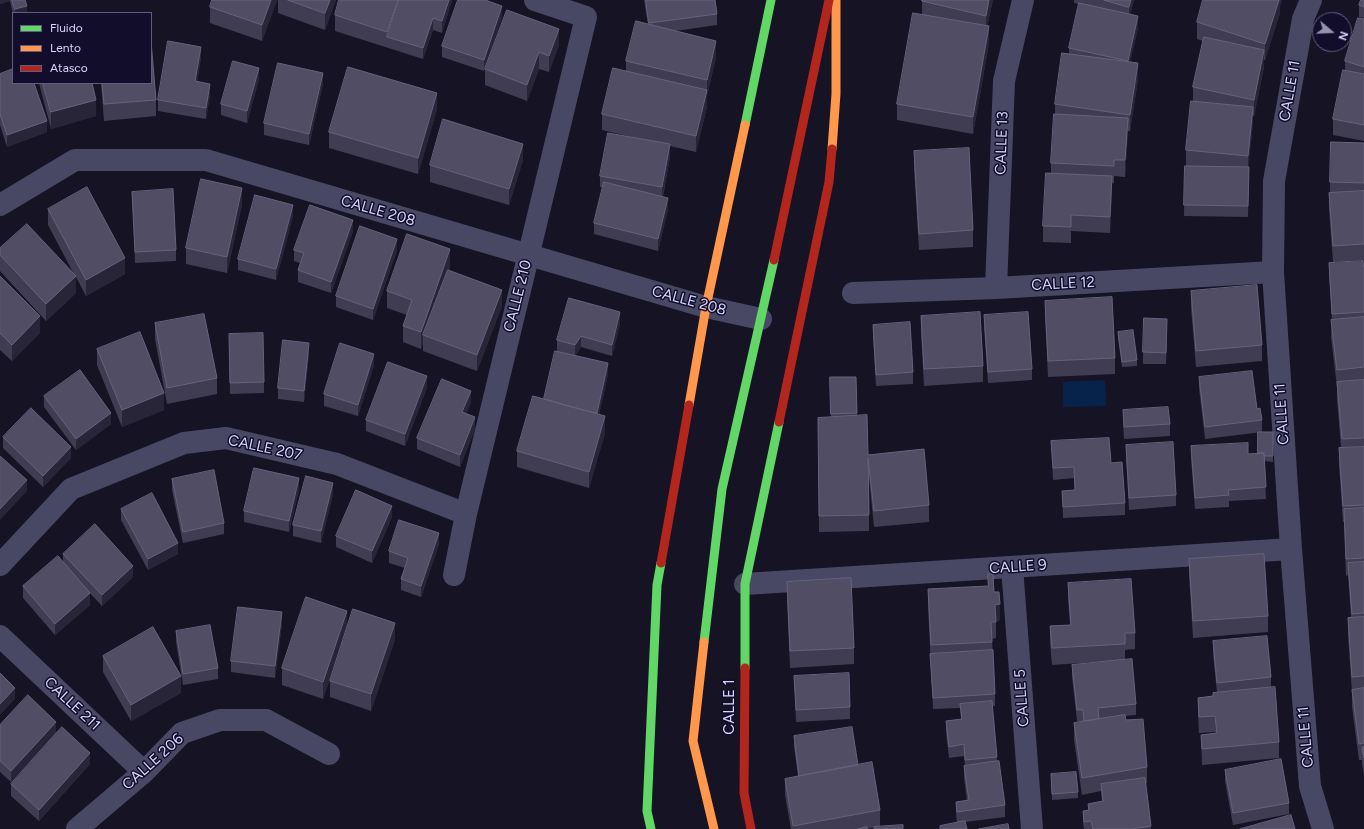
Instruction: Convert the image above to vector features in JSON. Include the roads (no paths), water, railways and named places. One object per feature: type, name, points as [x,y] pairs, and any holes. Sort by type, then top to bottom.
[{"type":"main road","points":[[651,829],[647,811],[657,585],[706,307],[722,239],[771,0]]},
{"type":"main road","points":[[714,829],[693,741],[722,489],[761,319],[829,0]]},
{"type":"main road","name":"CALLE 1","points":[[751,829],[744,793],[745,584],[829,182],[836,94],[836,0]]},
{"type":"street","name":"CALLE 210","points":[[454,575],[466,514],[586,17],[534,0]]},
{"type":"street","name":"CALLE 13","points":[[996,288],[1004,81],[1024,0]]},
{"type":"street","name":"CALLE 11","points":[[1311,0],[1303,19],[1274,181],[1273,272],[1291,549],[1310,786],[1322,829]]},
{"type":"street","name":"CALLE 208","points":[[0,205],[75,160],[206,160],[706,307],[761,319]]},
{"type":"street","name":"CALLE 12","points":[[853,293],[996,288],[1273,272]]},
{"type":"street","name":"CALLE 207","points":[[0,565],[71,489],[184,443],[226,438],[337,464],[466,514]]},
{"type":"street","name":"CALLE 9","points":[[745,584],[1291,549]]},
{"type":"street","name":"CALLE 5","points":[[1012,567],[1032,829]]},
{"type":"street","name":"CALLE 211","points":[[0,636],[144,772]]},
{"type":"street","name":"CALLE 206","points":[[77,829],[144,772],[182,733],[220,720],[266,720],[329,754]]},
{"type":"water","points":[[1105,380],[1106,406],[1063,407],[1063,382]]}]
